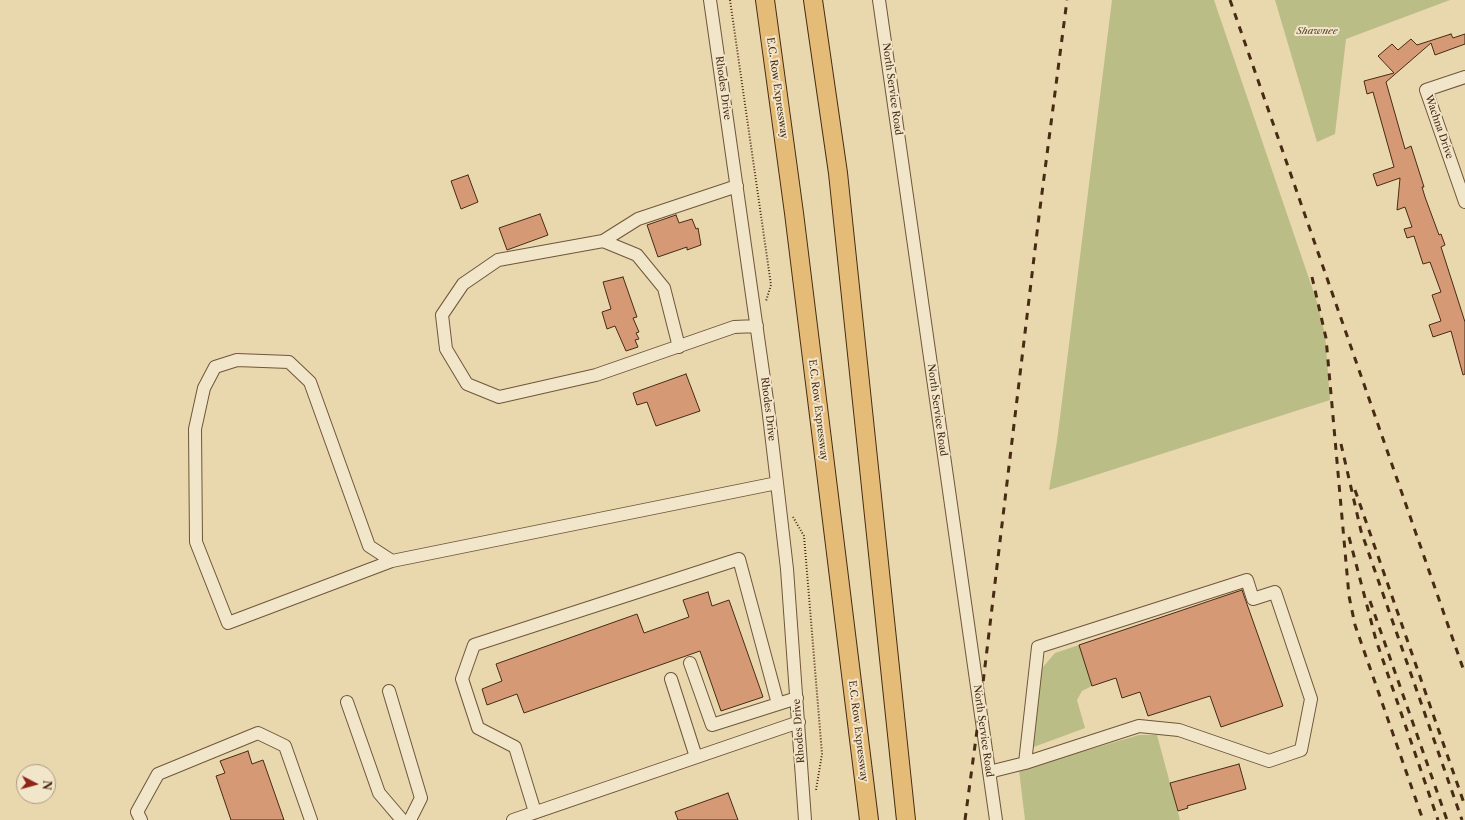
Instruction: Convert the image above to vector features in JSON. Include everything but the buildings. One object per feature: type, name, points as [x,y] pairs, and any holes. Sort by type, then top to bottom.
[{"type":"highway","name":"E.C. Row Expressway","points":[[765,0],[794,213],[869,820]]},
{"type":"highway","points":[[813,0],[838,173],[906,820]]},
{"type":"street","name":"Rhodes Drive","points":[[710,0],[757,326],[787,569],[805,820]]},
{"type":"street","name":"North Service Road","points":[[879,0],[996,820]]},
{"type":"street","name":"Wachna Drive","points":[[1465,77],[1426,90],[1465,202]]},
{"type":"street","points":[[737,186],[638,219],[603,241],[498,260],[463,284],[442,315],[446,349],[467,384],[499,397],[596,375],[734,327],[757,326]]},
{"type":"street","points":[[603,241],[637,255],[664,288],[679,347]]},
{"type":"street","points":[[392,561],[369,546],[310,382],[289,362],[237,360],[214,367],[204,388],[195,429],[196,542],[228,623],[392,561],[777,483]]},
{"type":"street","points":[[535,812],[515,747],[478,728],[462,679],[474,645],[739,559],[778,704]]},
{"type":"street","points":[[989,772],[1025,763],[1138,726],[1179,730],[1269,761],[1301,750],[1311,699],[1275,592],[1253,599],[1248,580],[1038,647],[1025,763]]},
{"type":"street","points":[[690,663],[712,725],[797,698]]},
{"type":"street","points":[[670,679],[696,757]]},
{"type":"street","points":[[390,691],[421,798],[410,820]]},
{"type":"street","points":[[347,702],[379,793],[402,820]]},
{"type":"street","points":[[513,820],[799,722]]},
{"type":"street","points":[[140,820],[137,812],[158,774],[258,733],[285,746],[311,820]]},
{"type":"path","points":[[730,0],[771,286],[766,302]]},
{"type":"path","points":[[804,536],[822,754],[815,796]]},
{"type":"green space","points":[[1112,0],[1214,0],[1317,302],[1325,334],[1330,400],[1049,490],[1057,441]]},
{"type":"green space","name":"Shawnee","points":[[1275,0],[1450,0],[1346,39],[1335,134],[1317,142]]},
{"type":"green space","points":[[1079,645],[1092,686],[1082,691],[1077,700],[1085,728],[1031,748],[1040,675],[1043,667],[1055,653]]},
{"type":"green space","points":[[1139,735],[1157,735],[1180,820],[1025,820],[1019,770]]},
{"type":"railway","points":[[965,820],[1067,0]]},
{"type":"railway","points":[[1230,0],[1465,674]]},
{"type":"railway","points":[[1312,277],[1326,338],[1349,596],[1355,625],[1423,820]]},
{"type":"railway","points":[[1341,444],[1361,531],[1462,820]]},
{"type":"railway","points":[[1355,490],[1465,806]]},
{"type":"railway","points":[[1349,537],[1376,640],[1438,820]]},
{"type":"railway","points":[[1370,601],[1447,820]]}]
